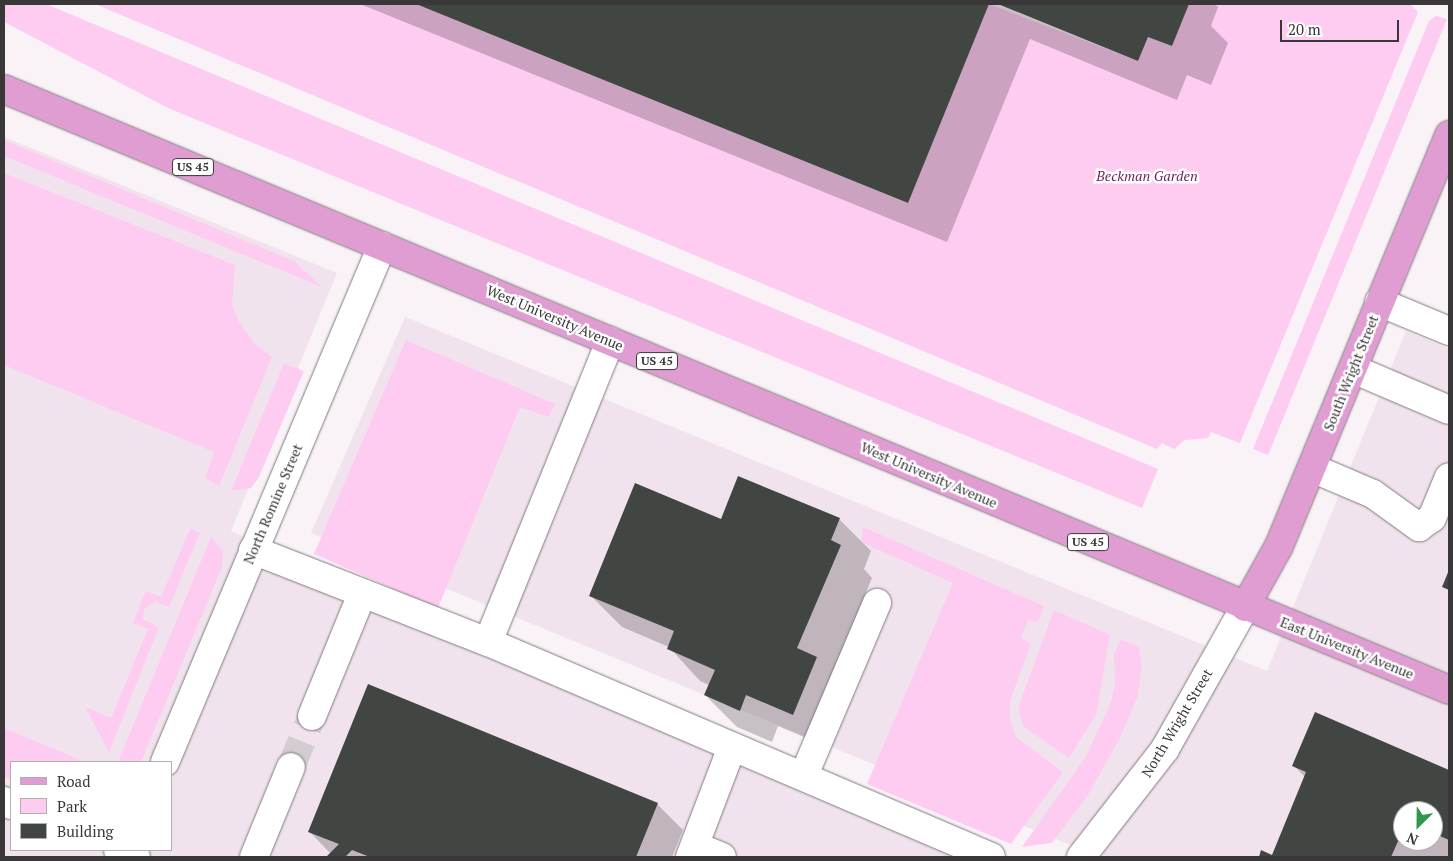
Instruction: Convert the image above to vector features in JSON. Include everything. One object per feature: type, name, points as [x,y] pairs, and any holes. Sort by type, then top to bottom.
[{"type":"main road","name":"West University Avenue","points":[[4,89],[1245,606]]},
{"type":"main road","name":"South Wright Street","points":[[1245,606],[1279,546],[1449,135]]},
{"type":"main road","name":"East University Avenue","points":[[1245,606],[1449,690]]},
{"type":"street","name":"North Romine Street","points":[[166,761],[253,550],[382,246]]},
{"type":"street","points":[[1379,302],[1449,331]]},
{"type":"street","points":[[488,642],[610,341]]},
{"type":"street","points":[[1353,369],[1449,410]]},
{"type":"street","points":[[1312,468],[1373,494],[1419,527],[1432,518],[1449,476]]},
{"type":"street","points":[[253,550],[488,642],[991,857]]},
{"type":"street","points":[[312,716],[362,594]]},
{"type":"street","points":[[804,776],[877,602]]},
{"type":"street","name":"North Wright Street","points":[[1081,857],[1165,749],[1245,606]]},
{"type":"street","points":[[722,857],[693,852],[732,747]]},
{"type":"street","points":[[254,857],[291,767]]},
{"type":"shaded area","points":[[4,137],[337,273],[231,531],[1002,857],[4,857]]},
{"type":"shaded area","points":[[405,317],[1267,671],[1406,331],[1449,349],[1449,857],[1099,857],[311,533]]},
{"type":"green space","points":[[4,4],[46,4],[1158,469],[1142,508],[168,108],[4,22]]},
{"type":"green space","name":"Beckman Garden","points":[[95,4],[416,4],[907,203],[989,4],[1138,61],[1148,37],[1172,46],[1189,4],[1410,4],[1418,12],[1240,443],[1211,432],[1208,438],[1185,440],[1174,449],[1162,443],[1157,449]]},
{"type":"green space","points":[[1436,16],[1447,19],[1268,455],[1253,449],[1429,21]]},
{"type":"green space","points":[[4,140],[294,261],[322,287],[4,156]]},
{"type":"green space","points":[[4,173],[235,265],[232,305],[238,320],[254,343],[272,357],[219,486],[205,478],[214,452],[4,365]]},
{"type":"green space","points":[[406,340],[555,404],[548,417],[520,407],[438,608],[314,554]]},
{"type":"green space","points":[[284,363],[304,371],[259,477],[251,488],[231,491]]},
{"type":"green space","points":[[863,527],[1044,606],[1038,622],[1028,620],[1021,638],[1031,643],[1010,701],[1010,720],[1016,737],[1063,772],[1011,844],[867,784],[953,583],[861,542]]},
{"type":"green space","points":[[190,529],[200,533],[169,607],[156,601],[144,609],[143,619],[159,627],[109,752],[85,707],[111,718],[148,629],[133,623],[146,591],[161,597]]},
{"type":"green space","points":[[211,537],[223,551],[222,567],[141,761],[118,761]]},
{"type":"green space","points":[[1054,610],[1110,635],[1096,715],[1069,758],[1024,727],[1018,708]]},
{"type":"green space","points":[[1121,639],[1139,647],[1142,668],[1137,698],[1119,740],[1088,795],[1052,843],[1022,847],[1085,758],[1110,705],[1115,685],[1114,654]]},
{"type":"green space","points":[[4,728],[83,761],[10,761],[10,779],[4,776]]},
{"type":"building","points":[[416,4],[989,4],[908,203]]},
{"type":"building","points":[[998,4],[1189,4],[1172,46],[1148,37],[1138,61]]},
{"type":"building","points":[[738,476],[840,518],[831,540],[841,545],[797,648],[817,657],[793,715],[746,695],[740,711],[704,695],[715,670],[667,649],[674,631],[589,596],[635,483],[721,519]]},
{"type":"building","points":[[1449,570],[1449,590],[1442,587]]},
{"type":"building","points":[[368,684],[658,803],[636,857],[370,857],[352,850],[345,857],[326,857],[339,844],[308,832]]},
{"type":"building","points":[[1315,712],[1449,770],[1449,840],[1443,837],[1443,801],[1393,801],[1394,851],[1391,857],[1259,857],[1261,850],[1272,855],[1306,772],[1292,766]]},
{"type":"tunnel","points":[[291,767],[312,716]]}]
